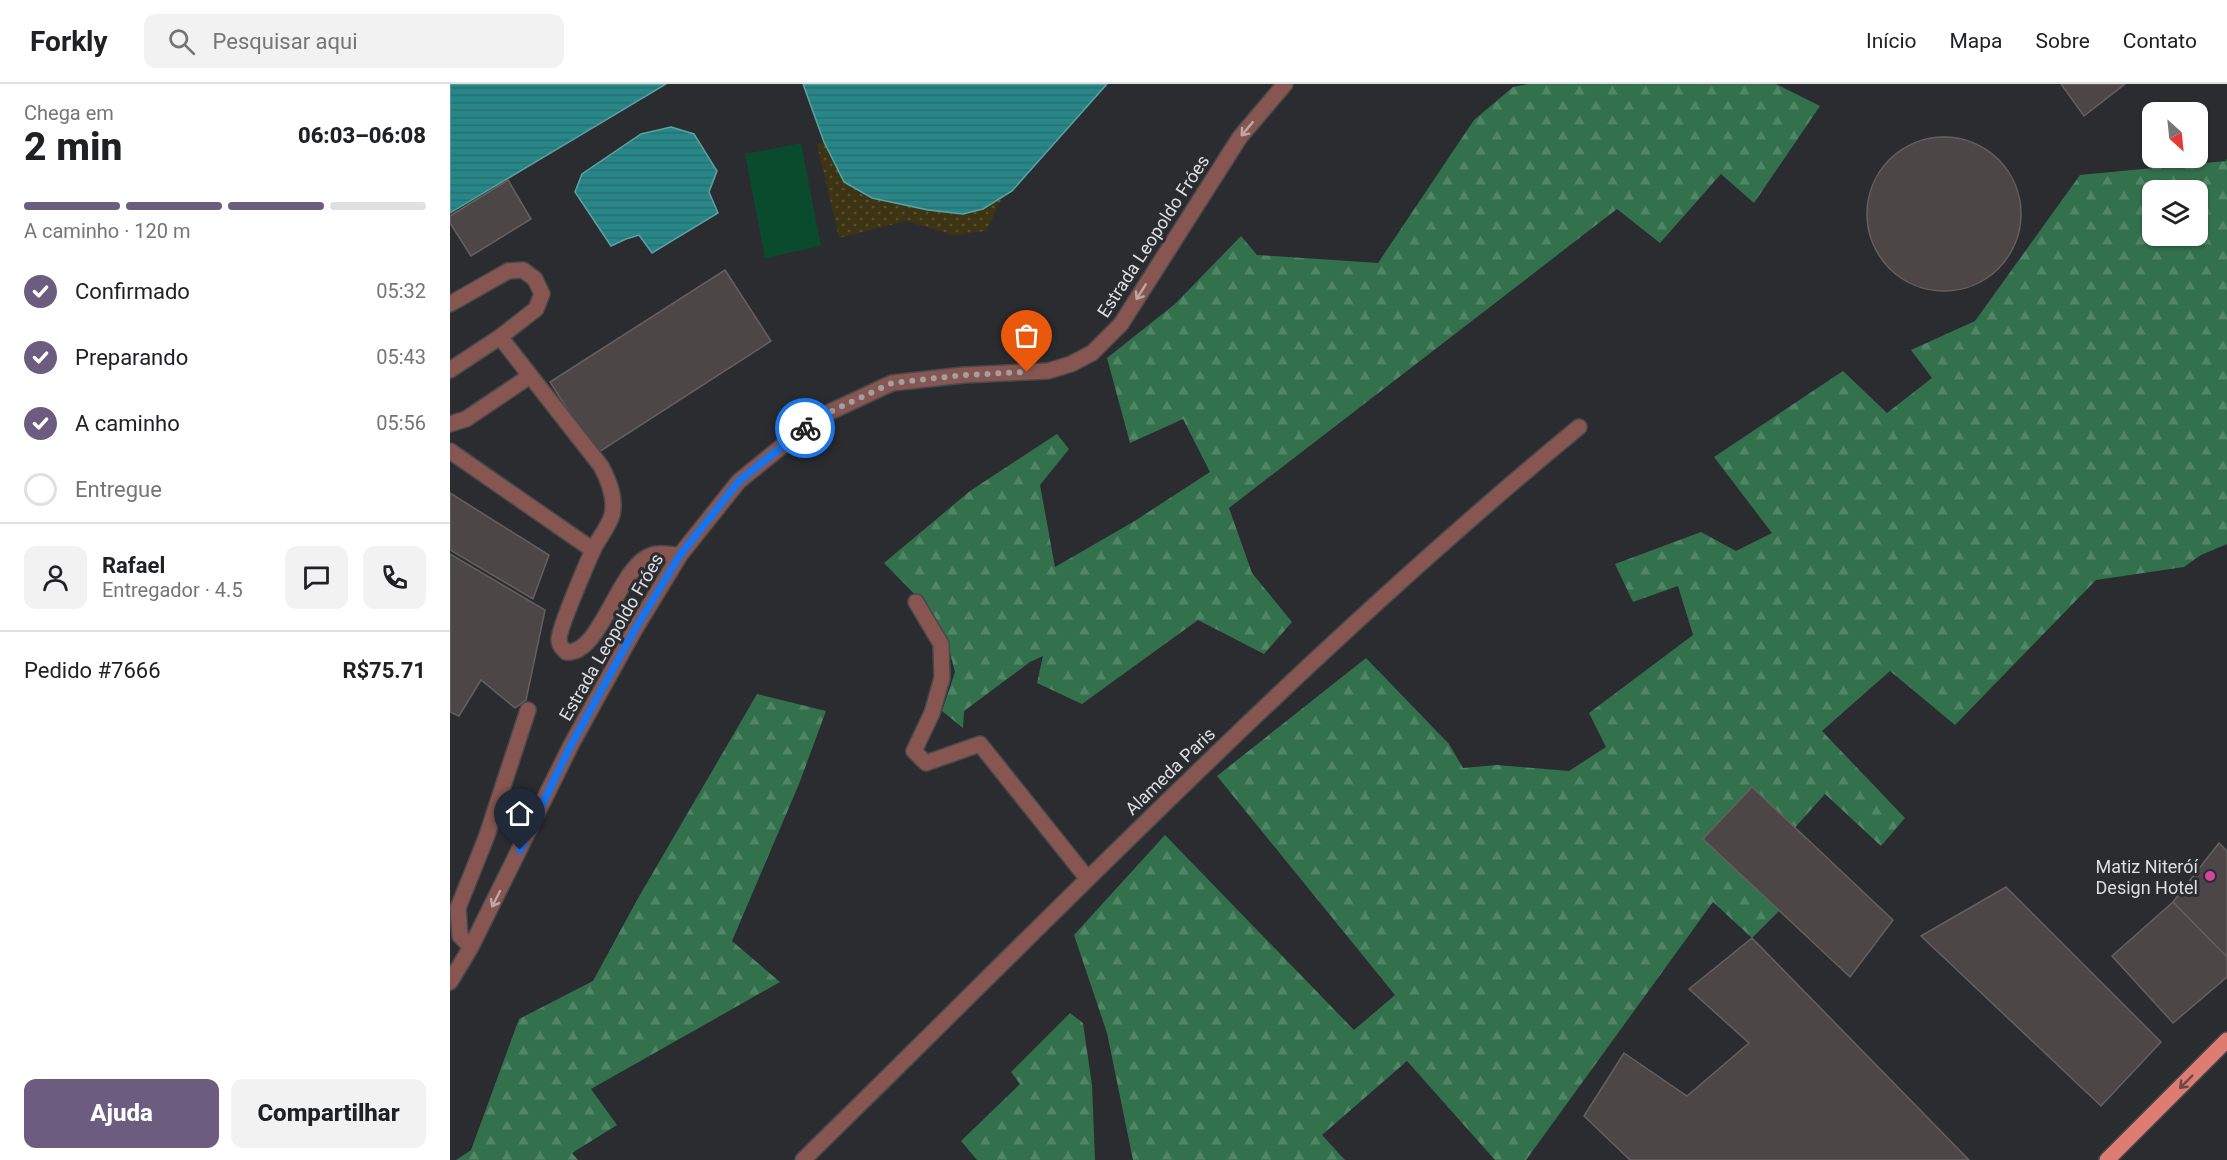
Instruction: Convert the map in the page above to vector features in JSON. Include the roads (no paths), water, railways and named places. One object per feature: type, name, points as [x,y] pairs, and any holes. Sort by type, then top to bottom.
[{"type":"main road","points":[[2107,1160],[2227,1040]]},
{"type":"street","name":"Estrada Leopoldo Fróes","points":[[450,982],[471,947],[571,745],[635,629],[680,555],[739,481],[817,418],[892,383],[964,375],[1048,371],[1071,364],[1092,353],[1121,324],[1240,137],[1285,84]]},
{"type":"street","points":[[450,304],[508,272],[523,270],[535,279],[542,294],[536,309],[500,337],[450,369]]},
{"type":"street","points":[[500,337],[601,466],[609,480],[613,496],[612,515],[593,550],[558,639],[561,646],[566,652],[573,653],[580,650],[592,637],[634,568],[646,557],[653,554],[680,555]]},
{"type":"street","points":[[450,424],[466,419],[530,376]]},
{"type":"street","name":"Alameda Paris","points":[[803,1160],[1087,878],[1324,650],[1579,427]]},
{"type":"street","points":[[450,451],[593,550]]},
{"type":"street","points":[[916,602],[941,644],[942,678],[932,713],[914,751],[926,763],[980,744],[1087,878]]},
{"type":"street","points":[[471,947],[460,936],[458,908],[486,838],[528,710]]},
{"type":"water","points":[[450,84],[666,84],[450,213]]},
{"type":"water","points":[[803,84],[1107,84],[1012,191],[983,209],[963,214],[928,210],[872,198],[844,182],[824,142]]},
{"type":"water","points":[[671,127],[694,134],[717,171],[709,192],[718,213],[652,253],[639,235],[611,246],[575,192],[582,174],[641,134]]},
{"type":"place","name":"Matiz Niteróí Design Hotel","points":[[2210,876]]}]
